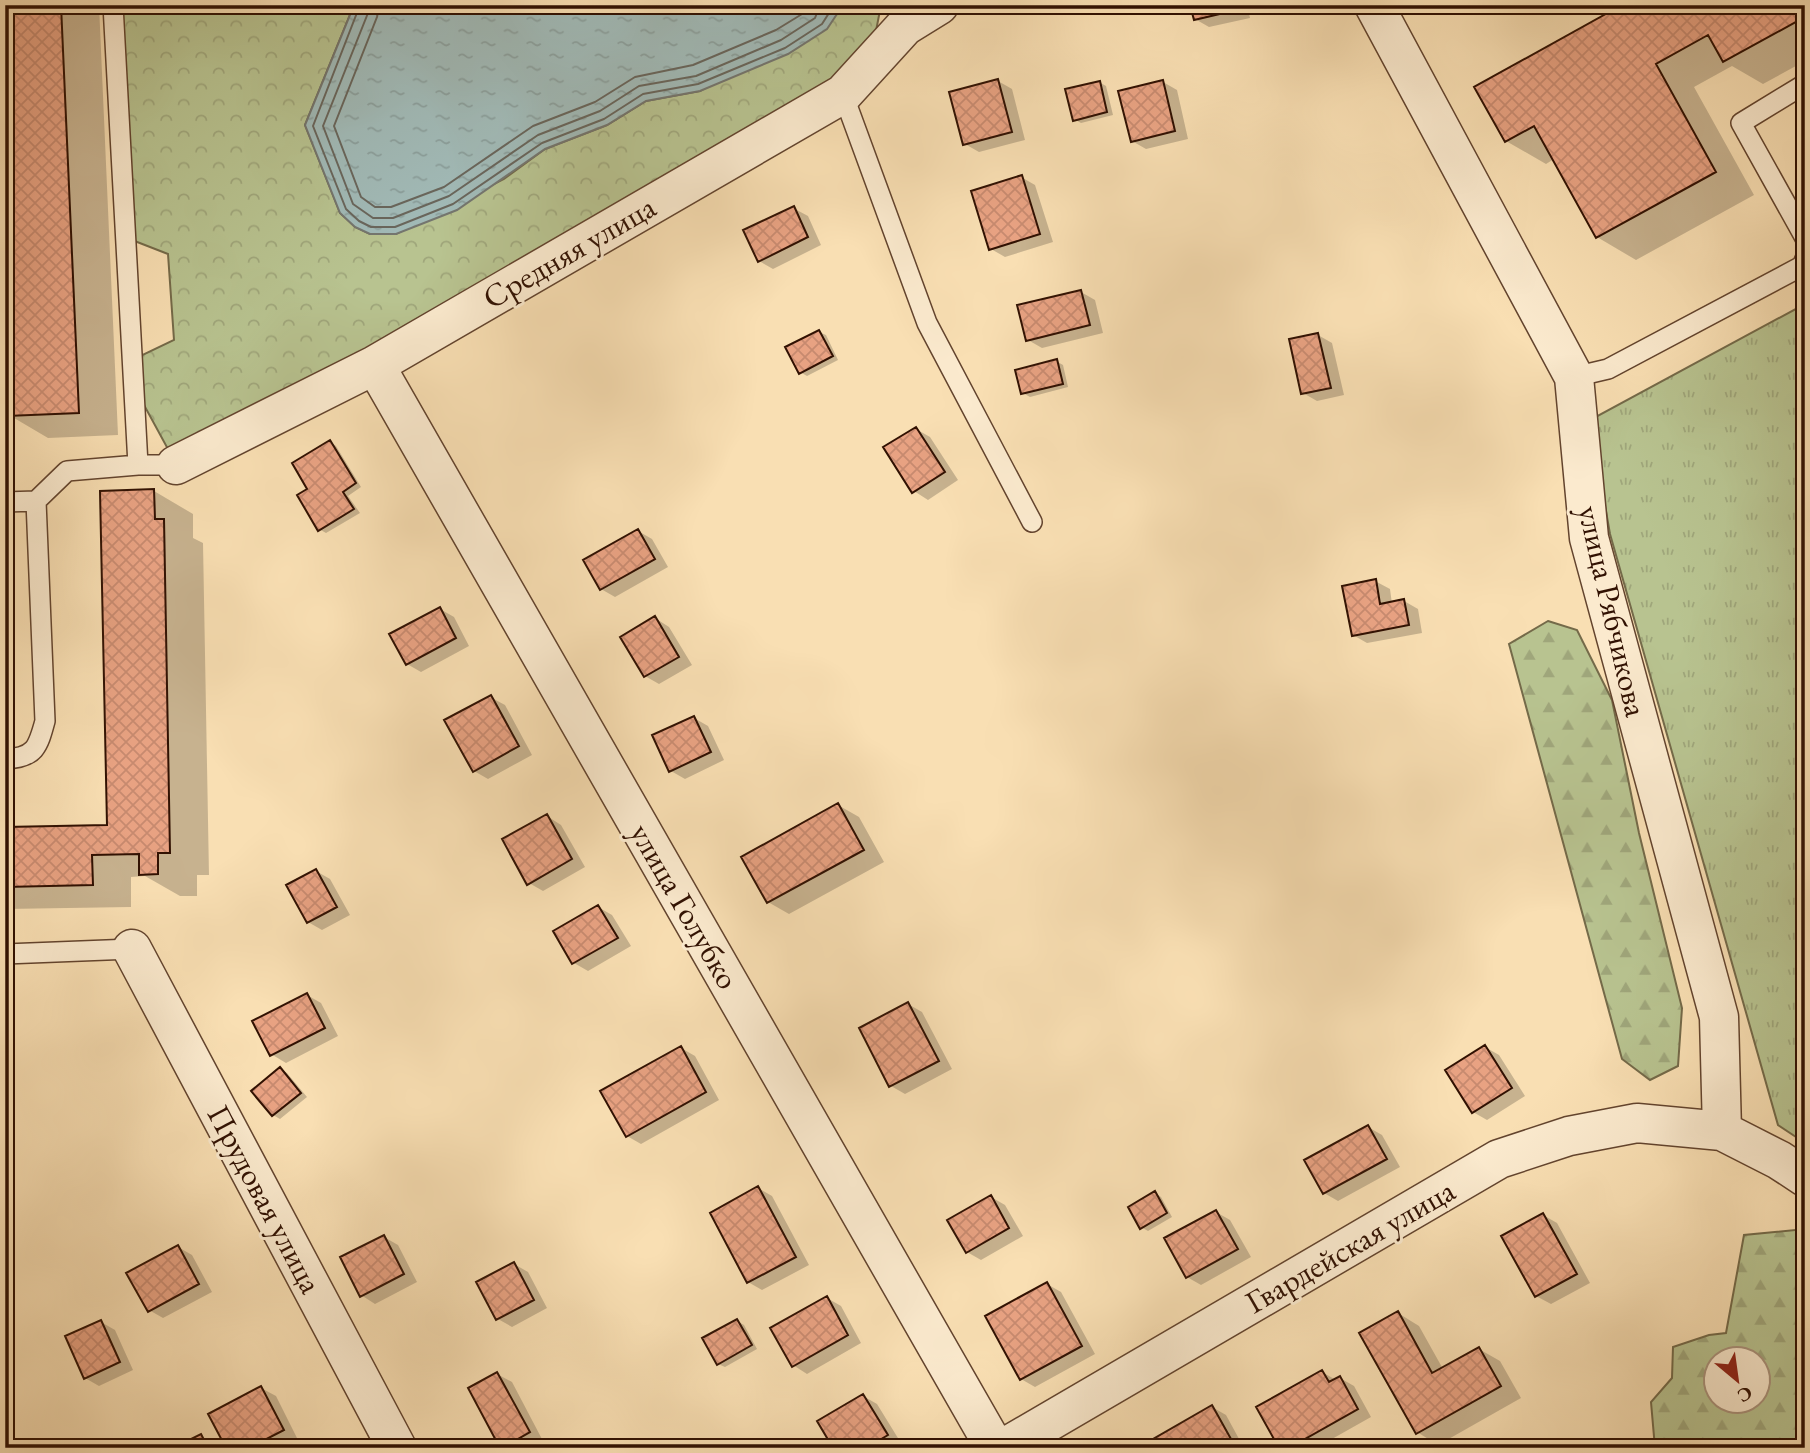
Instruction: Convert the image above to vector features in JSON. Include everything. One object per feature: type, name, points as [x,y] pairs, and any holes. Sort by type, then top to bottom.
[{"type":"street","name":"Средняя улица","points":[[176,466],[376,365],[842,94],[902,16],[939,5]]},
{"type":"street","name":"улица Рябчикова","points":[[1374,5],[1574,377],[1589,538],[1719,1017],[1722,1131]]},
{"type":"street","name":"улица Голубко","points":[[376,365],[995,1448]]},
{"type":"street","name":"Прудовая улица","points":[[132,949],[397,1448]]},
{"type":"street","name":"Гвардейская улица","points":[[1004,1448],[1499,1159],[1569,1136],[1637,1123],[1722,1131]]},
{"type":"street","points":[[1722,1131],[1779,1160],[1805,1177]]},
{"type":"lane","points":[[113,5],[138,465]]},
{"type":"lane","points":[[1805,84],[1741,123],[1805,238]]},
{"type":"lane","points":[[842,94],[927,323],[1032,522]]},
{"type":"lane","points":[[1574,377],[1608,369],[1802,266],[1805,259]]},
{"type":"lane","points":[[5,502],[36,501],[67,471],[138,465],[176,466]]},
{"type":"lane","points":[[5,759],[21,759],[39,745],[45,721],[36,501]]},
{"type":"lane","points":[[5,954],[132,949]]},
{"type":"green space","points":[[118,5],[354,5],[305,125],[340,213],[355,227],[370,234],[396,234],[504,179],[545,149],[607,125],[646,101],[700,91],[837,14],[836,5],[881,5],[876,31],[836,76],[353,363],[169,451],[138,394],[136,358],[174,340],[168,254],[132,240]]},
{"type":"green space","points":[[1805,304],[1805,1143],[1778,1125],[1610,534],[1590,420]]},
{"type":"green space","points":[[1548,621],[1577,630],[1612,700],[1639,833],[1682,1008],[1678,1066],[1650,1080],[1622,1059],[1509,644]]},
{"type":"green space","points":[[1805,1229],[1805,1448],[1655,1448],[1651,1402],[1672,1378],[1673,1347],[1709,1335],[1726,1333],[1744,1235]]},
{"type":"water","points":[[354,5],[836,5],[837,14],[827,29],[788,54],[700,91],[646,101],[607,125],[545,149],[457,210],[396,234],[370,234],[355,227],[340,213],[305,125]]},
{"type":"building","points":[[5,5],[61,5],[79,413],[7,416]]},
{"type":"building","points":[[1190,5],[1236,5],[1237,10],[1194,20]]},
{"type":"building","points":[[1622,5],[1805,5],[1805,17],[1723,62],[1708,35],[1656,64],[1716,172],[1596,238],[1534,126],[1505,142],[1474,87]]},
{"type":"building","points":[[998,79],[1012,132],[963,145],[949,92]]},
{"type":"building","points":[[1163,80],[1175,131],[1131,142],[1118,91]]},
{"type":"building","points":[[1100,81],[1107,112],[1073,121],[1065,89]]},
{"type":"building","points":[[1022,175],[1040,234],[989,250],[971,191]]},
{"type":"building","points":[[794,206],[808,237],[758,262],[743,230]]},
{"type":"building","points":[[1081,290],[1090,325],[1026,341],[1017,305]]},
{"type":"building","points":[[819,330],[833,356],[799,374],[785,347]]},
{"type":"building","points":[[1318,333],[1331,388],[1301,394],[1289,339]]},
{"type":"building","points":[[1057,359],[1063,384],[1021,394],[1015,370]]},
{"type":"building","points":[[916,427],[945,472],[912,493],[883,447]]},
{"type":"building","points":[[330,440],[356,483],[343,492],[354,509],[318,531],[297,495],[307,489],[292,463]]},
{"type":"building","points":[[154,489],[155,519],[164,519],[170,853],[158,853],[158,874],[139,875],[139,854],[92,855],[93,885],[5,887],[5,827],[107,825],[100,491]]},
{"type":"building","points":[[638,529],[655,559],[600,590],[583,560]]},
{"type":"building","points":[[1376,579],[1380,604],[1404,599],[1409,625],[1352,636],[1342,586]]},
{"type":"building","points":[[440,607],[456,638],[406,665],[389,634]]},
{"type":"building","points":[[655,616],[679,657],[644,677],[620,637]]},
{"type":"building","points":[[491,695],[519,746],[473,772],[444,720]]},
{"type":"building","points":[[694,716],[711,752],[669,772],[652,735]]},
{"type":"building","points":[[838,803],[864,850],[767,903],[741,857]]},
{"type":"building","points":[[547,814],[572,859],[527,885],[502,839]]},
{"type":"building","points":[[316,869],[337,907],[307,923],[286,885]]},
{"type":"building","points":[[598,905],[618,938],[572,964],[553,931]]},
{"type":"building","points":[[307,993],[325,1028],[270,1056],[252,1021]]},
{"type":"building","points":[[908,1002],[939,1061],[889,1087],[859,1028]]},
{"type":"building","points":[[1485,1045],[1512,1088],[1472,1113],[1445,1070]]},
{"type":"building","points":[[681,1046],[706,1092],[626,1137],[600,1091]]},
{"type":"building","points":[[280,1067],[301,1093],[272,1116],[251,1091]]},
{"type":"building","points":[[1368,1125],[1387,1159],[1323,1194],[1304,1160]]},
{"type":"building","points":[[758,1186],[796,1257],[747,1283],[710,1213]]},
{"type":"building","points":[[1155,1191],[1167,1213],[1140,1229],[1128,1207]]},
{"type":"building","points":[[991,1195],[1009,1228],[966,1253],[947,1220]]},
{"type":"building","points":[[1216,1210],[1238,1249],[1186,1278],[1164,1238]]},
{"type":"building","points":[[1543,1213],[1577,1274],[1535,1297],[1501,1236]]},
{"type":"building","points":[[384,1235],[404,1274],[360,1297],[340,1257]]},
{"type":"building","points":[[178,1245],[199,1284],[148,1312],[126,1273]]},
{"type":"building","points":[[514,1262],[534,1300],[496,1320],[476,1282]]},
{"type":"building","points":[[1047,1282],[1082,1346],[1020,1380],[985,1316]]},
{"type":"building","points":[[827,1296],[848,1335],[792,1367],[770,1328]]},
{"type":"building","points":[[1398,1311],[1432,1373],[1479,1347],[1501,1386],[1416,1434],[1359,1333]]},
{"type":"building","points":[[737,1319],[752,1345],[717,1365],[702,1338]]},
{"type":"building","points":[[101,1320],[120,1362],[84,1379],[65,1336]]},
{"type":"building","points":[[1322,1370],[1329,1382],[1340,1376],[1358,1409],[1289,1448],[1279,1448],[1256,1407]]},
{"type":"building","points":[[497,1372],[530,1432],[502,1448],[468,1388]]},
{"type":"building","points":[[261,1386],[284,1430],[249,1448],[226,1448],[208,1414]]},
{"type":"building","points":[[863,1394],[888,1435],[866,1448],[833,1448],[817,1421]]},
{"type":"building","points":[[1212,1405],[1236,1448],[1151,1448],[1148,1442]]},
{"type":"building","points":[[201,1434],[208,1448],[173,1448]]}]
